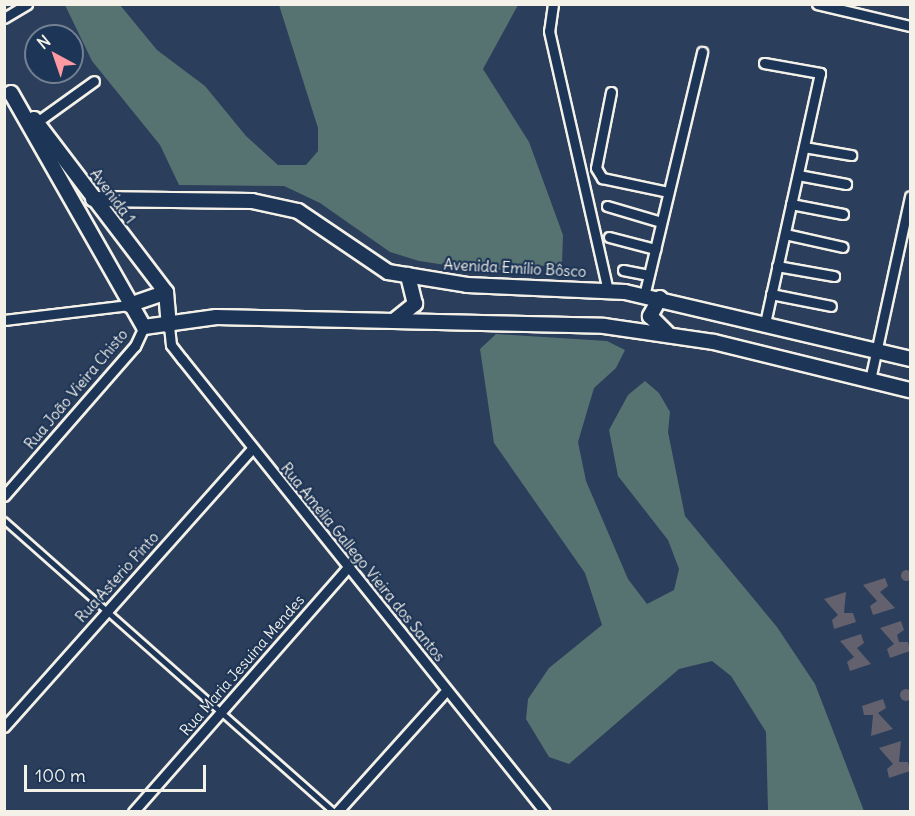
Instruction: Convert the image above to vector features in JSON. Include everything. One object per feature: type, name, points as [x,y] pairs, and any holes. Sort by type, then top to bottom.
[{"type":"main road","name":"Avenida 1","points":[[8,90],[37,122],[93,199],[166,291]]},
{"type":"main road","points":[[8,90],[129,305],[144,327],[169,326],[216,317],[390,322],[508,321],[667,333],[910,390]]},
{"type":"main road","name":"Avenida Emílio Bôsco","points":[[93,199],[252,201],[298,211],[388,272],[467,285],[608,290],[660,298],[910,359]]},
{"type":"main road","points":[[390,322],[406,316],[415,304],[408,275]]},
{"type":"main road","points":[[129,305],[166,291],[169,326]]},
{"type":"main road","points":[[660,298],[650,316],[667,333]]},
{"type":"street","points":[[4,18],[27,4]]},
{"type":"street","points":[[553,4],[549,31],[608,290]]},
{"type":"street","points":[[817,4],[910,26]]},
{"type":"street","points":[[644,296],[702,52]]},
{"type":"street","points":[[764,63],[820,73],[765,324]]},
{"type":"street","points":[[37,122],[94,81]]},
{"type":"street","points":[[611,92],[596,168],[602,178],[668,192]]},
{"type":"street","points":[[804,147],[851,155]]},
{"type":"street","points":[[798,175],[846,184]]},
{"type":"street","points":[[870,380],[910,196]]},
{"type":"street","points":[[791,204],[843,214]]},
{"type":"street","points":[[607,206],[662,222]]},
{"type":"street","points":[[784,234],[843,247]]},
{"type":"street","points":[[609,237],[655,249]]},
{"type":"street","points":[[777,266],[834,276]]},
{"type":"street","points":[[623,270],[649,275]]},
{"type":"street","points":[[771,294],[831,306]]},
{"type":"street","points":[[4,320],[129,305]]},
{"type":"street","name":"Rua Amelia Gallego Vieira dos Santos","points":[[169,326],[171,345],[544,811]]},
{"type":"street","name":"Rua João Vieira Chisto","points":[[4,496],[135,346],[144,327]]},
{"type":"street","name":"Rua Asterio Pinto","points":[[4,727],[253,448]]},
{"type":"street","name":"Rua Maria Jesuina Mendes","points":[[133,812],[350,566]]},
{"type":"street","points":[[335,812],[447,690]]},
{"type":"lane","points":[[4,520],[335,812]]},
{"type":"green space","points":[[65,5],[120,5],[157,50],[205,86],[246,136],[278,165],[306,165],[318,151],[318,128],[279,5],[518,5],[483,69],[529,142],[563,235],[562,264],[485,271],[419,261],[390,252],[320,203],[284,186],[179,185],[160,145],[92,61],[84,44],[84,24],[74,24]]},
{"type":"green space","points":[[496,334],[607,341],[625,350],[616,368],[594,388],[578,442],[586,481],[628,579],[647,604],[674,590],[679,569],[668,540],[618,476],[609,430],[628,395],[645,381],[659,393],[670,412],[668,432],[685,516],[777,627],[815,684],[864,811],[768,811],[766,732],[731,676],[712,661],[679,669],[569,764],[549,757],[526,719],[528,699],[549,668],[602,625],[585,573],[494,443],[480,349]]},
{"type":"building","points":[[906,569],[912,575],[906,581],[900,575]]},
{"type":"building","points":[[885,578],[888,586],[880,592],[895,608],[873,615],[870,606],[877,601],[863,585]]},
{"type":"building","points":[[846,592],[844,613],[853,613],[856,622],[834,629],[832,620],[838,615],[824,599]]},
{"type":"building","points":[[901,621],[904,630],[897,635],[899,642],[908,642],[910,651],[890,658],[887,649],[894,644],[880,628]]},
{"type":"building","points":[[861,634],[864,643],[857,648],[871,664],[850,671],[847,662],[854,657],[840,641]]},
{"type":"building","points":[[906,689],[912,695],[906,701],[900,695]]},
{"type":"building","points":[[883,699],[886,708],[878,713],[893,729],[871,736],[873,715],[864,715],[862,706]]},
{"type":"building","points":[[901,741],[899,762],[908,762],[910,771],[889,778],[887,769],[893,764],[879,748]]}]
